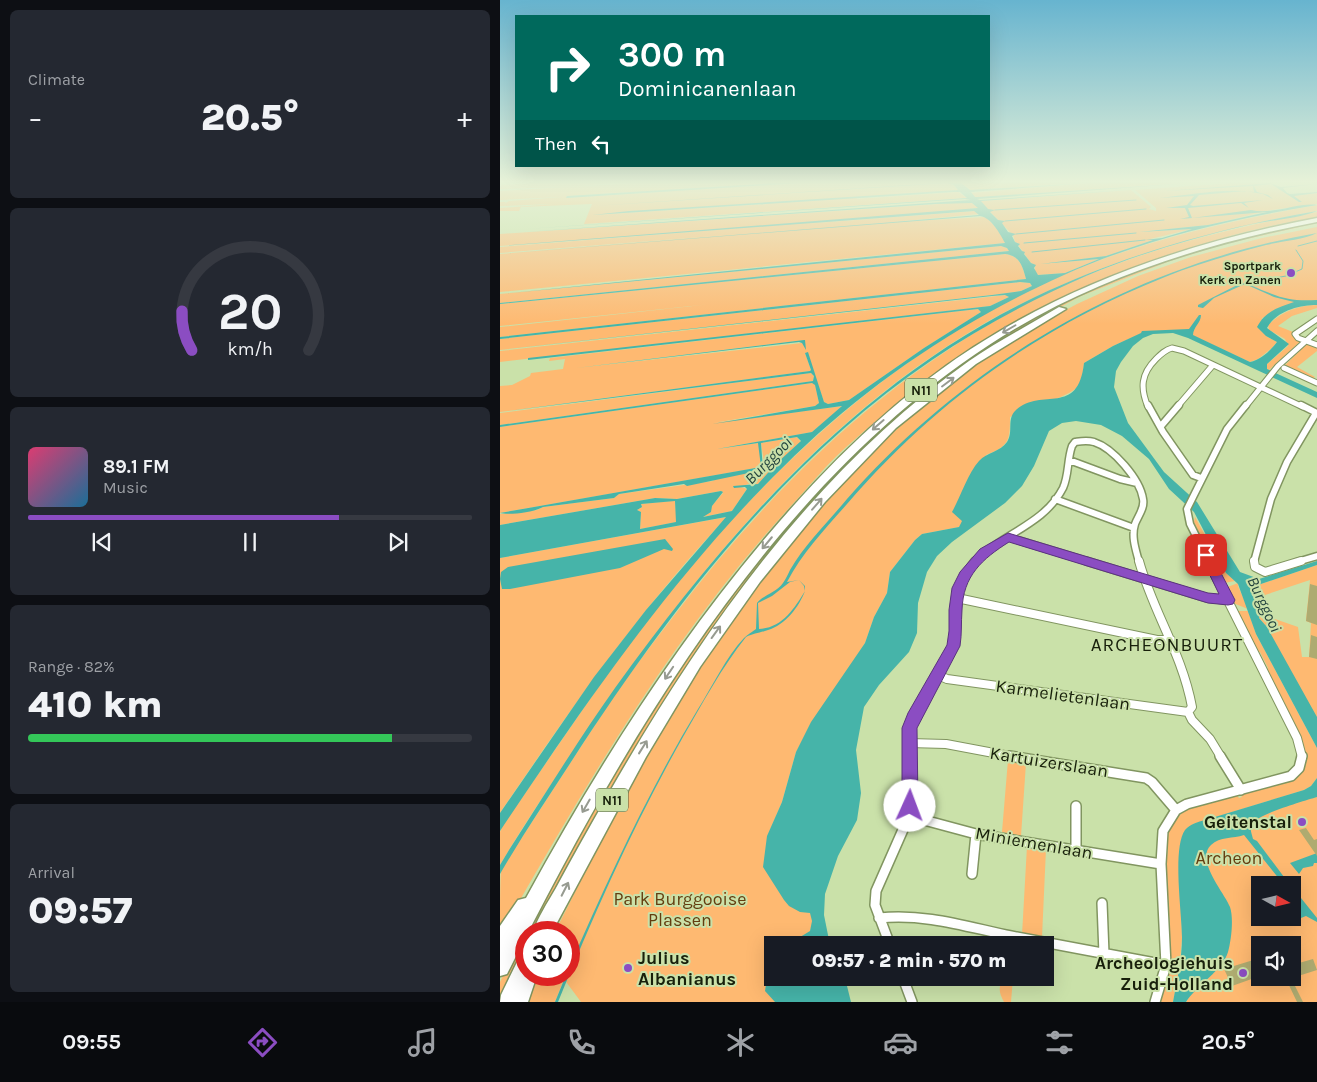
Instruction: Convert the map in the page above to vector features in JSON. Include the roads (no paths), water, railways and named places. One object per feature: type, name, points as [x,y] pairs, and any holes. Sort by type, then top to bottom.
[{"type":"highway","name":"N11","points":[[500,967],[552,866],[619,748],[696,634],[735,581],[852,449],[938,376],[999,335],[1041,311],[1104,281],[1204,245],[1263,230]]},
{"type":"highway","name":"N11","points":[[548,921],[628,772],[712,638],[786,540],[839,479],[886,434],[970,365],[1022,332],[1083,298],[1192,255],[1292,230]]},
{"type":"highway","name":"N11","points":[[500,942],[552,866]]},
{"type":"highway","points":[[508,1002],[516,986]]},
{"type":"highway","points":[[518,1002],[524,986]]},
{"type":"street","points":[[1317,319],[1295,334],[1317,345]]},
{"type":"street","points":[[1155,1002],[1166,965],[1161,864],[1163,832],[1176,810],[1188,804],[1291,776],[1299,771],[1303,761],[1302,749],[1190,524],[1188,509],[1200,478],[1227,429],[1274,370],[1317,332]]},
{"type":"street","points":[[1200,478],[1193,474],[1161,426],[1146,403],[1142,390],[1142,378],[1148,367],[1165,349],[1170,348],[1184,351],[1316,413],[1286,462],[1271,499],[1254,562],[1255,567],[1265,572],[1317,556]]},
{"type":"street","points":[[1161,426],[1213,365]]},
{"type":"street","points":[[1284,368],[1317,383]]},
{"type":"street","points":[[886,936],[878,918],[875,905],[876,891],[909,816],[911,795],[910,728],[955,638],[957,598],[962,582],[973,564],[984,552],[1031,524],[1055,499],[1068,477],[1071,448],[1074,442],[1084,440],[1096,442],[1118,460],[1137,483],[1145,504],[1134,528],[1134,546],[1190,691],[1192,707],[1188,712],[1192,720],[1210,739],[1241,790]]},
{"type":"street","points":[[1069,460],[1128,482],[1137,483]]},
{"type":"street","points":[[1055,499],[1134,528]]},
{"type":"street","points":[[1008,537],[1208,598],[1228,600]]},
{"type":"street","points":[[957,598],[1157,640],[1171,640]]},
{"type":"street","name":"Karmelietenlaan","points":[[938,675],[948,679],[1188,712]]},
{"type":"street","name":"Kartuizerslaan","points":[[909,743],[939,743],[1028,760],[1146,778],[1152,782],[1176,810]]},
{"type":"street","points":[[1076,806],[1076,850]]},
{"type":"street","name":"Miniemenlaan","points":[[909,816],[976,834],[1161,864]]},
{"type":"street","points":[[972,874],[976,834]]},
{"type":"street","points":[[1102,903],[1104,954]]},
{"type":"street","points":[[878,918],[909,915],[930,918],[1005,935],[1166,965]]},
{"type":"street","points":[[906,986],[912,1002]]},
{"type":"water","points":[[704,230],[720,230],[500,246]]},
{"type":"water","points":[[798,230],[806,230],[500,254]]},
{"type":"water","points":[[997,230],[1007,230],[1016,234],[1012,236],[1015,242],[1020,244],[1018,246],[1025,252],[1024,254],[1031,263],[1036,265],[1034,268],[1038,275],[1065,273],[1099,259],[1040,264],[1106,256],[1153,240],[1145,240],[1197,230],[1094,262],[1029,291],[995,309],[928,350],[835,419],[762,488],[680,581],[642,629],[569,729],[500,831],[500,813],[594,677],[646,610],[726,517],[500,558],[500,525],[655,498],[677,499],[721,491],[723,492],[712,506],[711,512],[703,517],[732,511],[747,489],[745,487],[734,488],[733,486],[758,484],[775,465],[774,461],[778,462],[801,441],[797,437],[761,443],[763,470],[687,486],[684,484],[619,494],[614,498],[543,507],[521,513],[500,513],[761,467],[758,443],[717,449],[812,432],[842,406],[712,424],[815,406],[819,403],[815,385],[812,383],[500,427],[500,425],[813,381],[814,376],[811,373],[500,412],[810,371],[805,353],[808,352],[824,402],[828,404],[849,400],[924,348],[981,312],[978,309],[528,360],[528,358],[990,306],[1009,297],[1005,295],[992,296],[500,350],[992,295],[1021,291],[1032,286],[1030,283],[1020,282],[500,339],[500,337],[1026,279],[1017,259],[1005,254],[500,304],[1009,251],[1001,246],[500,294],[1005,243]],"holes":[[[675,501],[676,522],[640,529],[641,512],[637,510],[642,507],[641,504]]]},
{"type":"water","points":[[1161,230],[1179,230],[1139,232]]},
{"type":"water","points":[[1230,230],[1186,241],[1126,261],[1086,276],[1026,304],[969,336],[932,360],[877,400],[826,445],[777,492],[688,596],[608,706],[500,874],[500,865],[509,850],[615,688],[703,573],[751,518],[801,466],[855,416],[911,372],[971,332],[1035,297],[1103,268],[1173,244]]},
{"type":"water","points":[[1317,233],[1215,259],[1165,277],[1119,297],[1075,319],[1032,344],[992,371],[916,433],[847,504],[815,541],[787,582],[799,580],[790,582],[772,596],[758,603],[759,629],[767,628],[781,621],[805,591],[799,603],[786,620],[774,628],[746,637],[713,686],[648,801],[580,949],[580,944],[614,869],[662,772],[725,663],[744,638],[756,629],[757,603],[780,586],[803,551],[847,499],[894,449],[946,404],[1001,362],[1059,326],[1120,294],[1184,268],[1250,248]]},
{"type":"water","points":[[1241,283],[1251,285],[1286,298],[1317,300],[1317,305],[1289,310],[1271,322],[1267,328],[1289,344],[1267,364],[1267,369],[1317,392],[1317,398],[1188,338],[1173,333],[1153,334],[1143,338],[1133,346],[1116,371],[1114,387],[1128,423],[1164,472],[1197,502],[1240,572],[1259,579],[1317,561],[1317,565],[1252,587],[1253,594],[1261,610],[1259,618],[1267,627],[1317,717],[1317,748],[1256,634],[1238,584],[1226,573],[1194,512],[1169,489],[1149,459],[1122,436],[1101,425],[1076,421],[1062,423],[1049,431],[1034,466],[1022,486],[1005,503],[952,542],[937,556],[927,572],[918,603],[917,633],[909,652],[879,685],[864,707],[856,750],[861,793],[857,820],[838,856],[825,894],[824,915],[828,936],[802,936],[810,931],[812,921],[810,913],[800,912],[789,906],[763,867],[767,836],[782,802],[796,752],[811,722],[865,643],[874,617],[887,593],[890,572],[922,534],[959,527],[962,521],[952,512],[968,479],[979,461],[1001,448],[1007,442],[1010,434],[1011,417],[1016,410],[1026,404],[1067,396],[1074,390],[1080,380],[1084,363],[1142,331],[1189,329],[1199,315],[1201,315],[1200,320],[1193,335],[1250,362],[1265,354],[1277,342],[1266,336],[1257,327],[1260,322],[1268,313],[1294,302],[1274,297],[1245,284],[1214,298],[1203,308],[1198,307],[1198,305]]},
{"type":"water","points":[[805,340],[806,350],[802,343],[799,342],[576,368]]},
{"type":"water","points":[[665,539],[673,549],[672,551],[664,549],[620,568],[502,589],[501,572],[508,567]]},
{"type":"water","points":[[1317,778],[1317,797],[1272,812],[1256,820],[1251,826],[1253,839],[1257,841],[1283,876],[1277,876],[1244,835],[1215,842],[1207,851],[1208,867],[1230,907],[1232,930],[1228,952],[1221,965],[1186,1002],[1173,1002],[1182,945],[1178,866],[1181,839],[1185,830],[1197,822],[1304,790],[1311,786]]},
{"type":"water","points":[[1317,853],[1317,863],[1303,868],[1299,874],[1290,863]]},
{"type":"water","points":[[1301,898],[1317,918],[1317,922],[1306,916],[1301,918]]},
{"type":"water","points":[[562,986],[565,986],[558,1002],[555,1002]]},
{"type":"water","points":[[766,986],[847,986],[851,1002],[775,1002],[765,991]]},
{"type":"waterway","points":[[1016,234],[1061,230]]},
{"type":"waterway","points":[[1024,243],[1136,233]]},
{"type":"waterway","points":[[1032,252],[1145,240]]},
{"type":"waterway","points":[[1298,246],[1317,241]]},
{"type":"waterway","points":[[1269,279],[1286,276],[1302,269],[1303,261],[1296,250]]},
{"type":"place","name":"Sportpark Kerk en Zanen","points":[[1291,273]]},
{"type":"place","name":"Geitenstal","points":[[1302,822]]},
{"type":"place","name":"Julius Albanianus","points":[[628,968]]},
{"type":"place","name":"Archeologiehuis Zuid-Holland","points":[[1243,973]]},
{"type":"district","name":"ARCHEONBUURT","points":[[1167,644]]},
{"type":"water label","name":"Burggooi","points":[[768,460]]},
{"type":"water label","name":"Burggooi","points":[[1265,604]]},
{"type":"park label","name":"Archeon","points":[[1229,858]]},
{"type":"park label","name":"Park Burggooise Plassen","points":[[680,910]]}]
